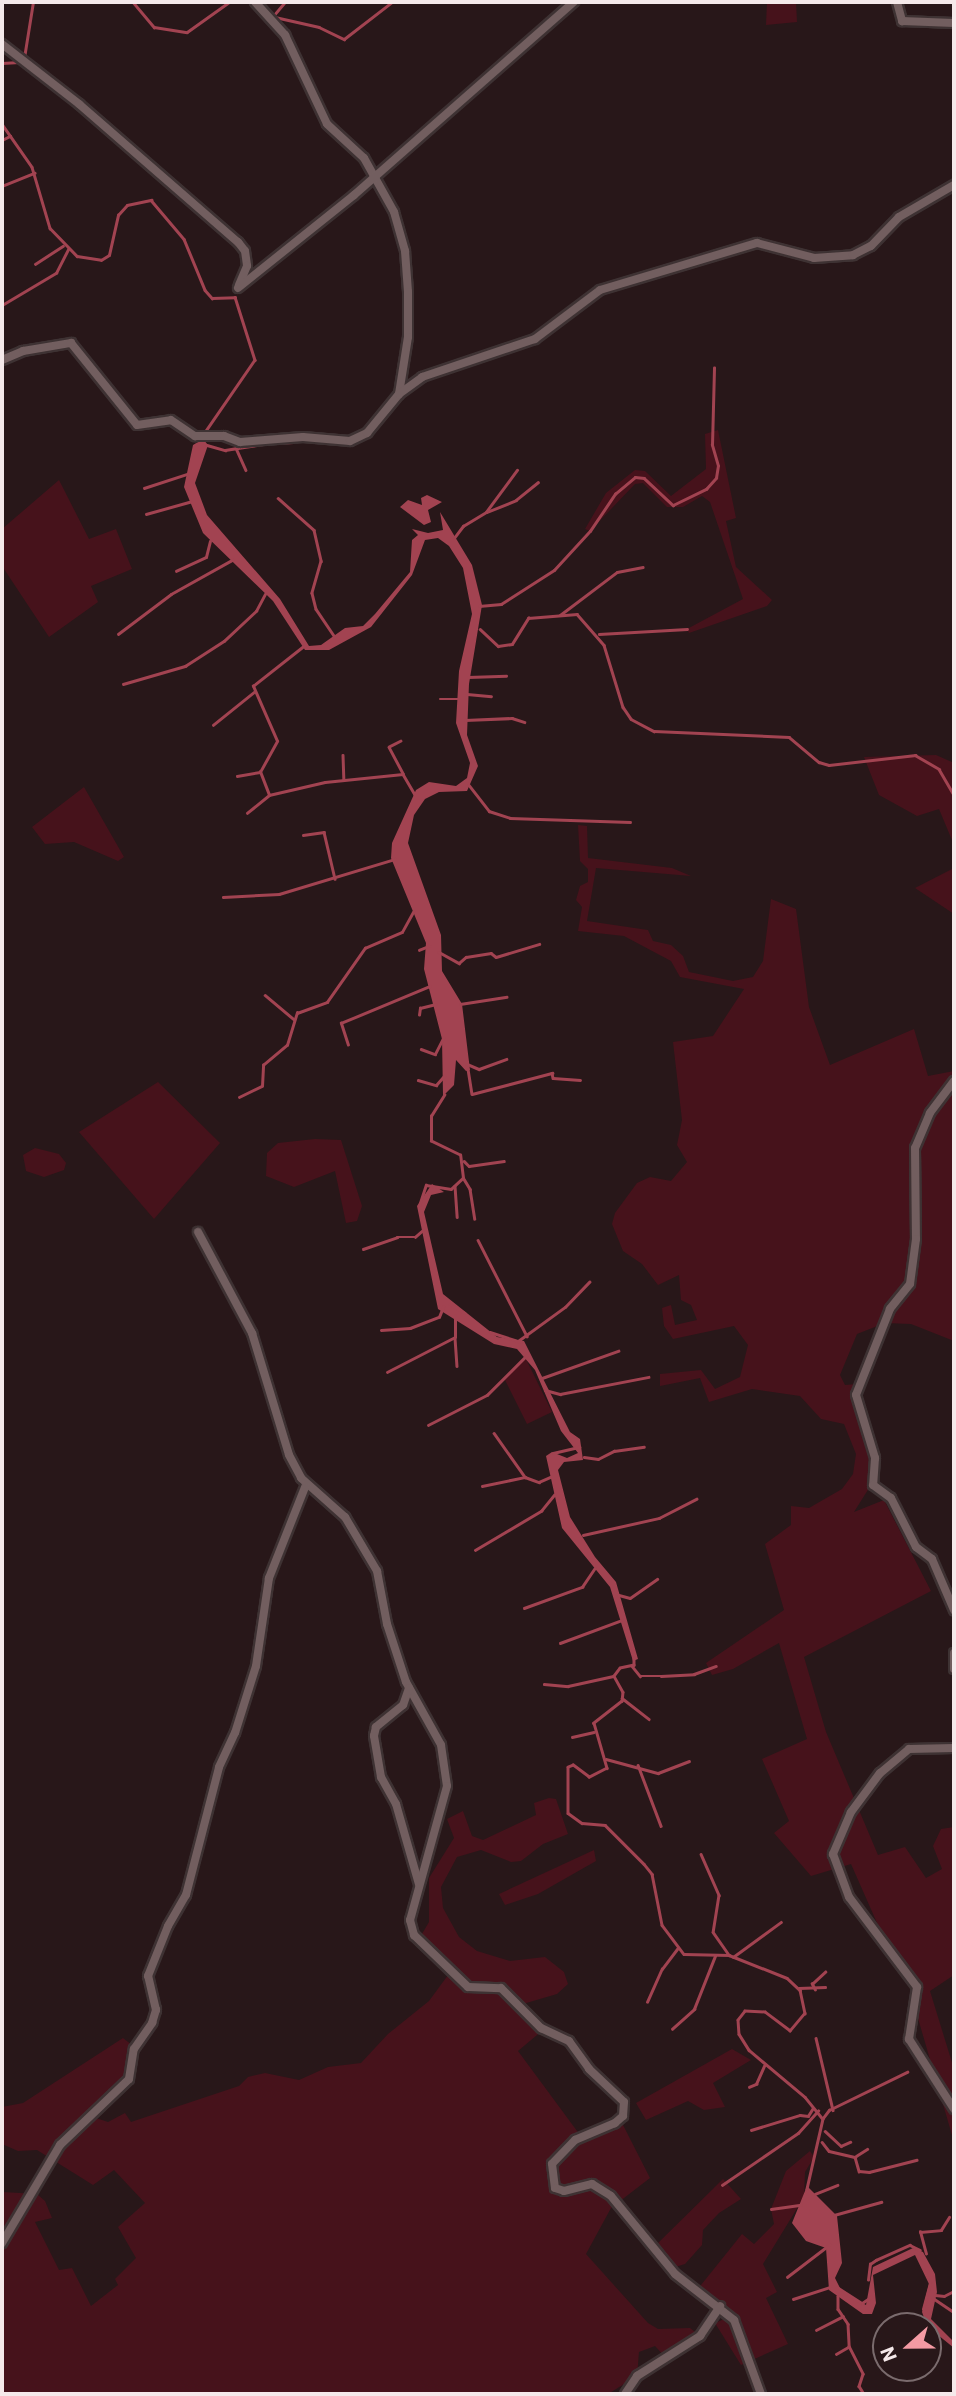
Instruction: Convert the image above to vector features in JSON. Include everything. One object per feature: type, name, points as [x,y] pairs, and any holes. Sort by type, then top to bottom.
[{"type":"street","points":[[255,2],[285,34],[327,124],[377,175],[405,251],[408,337],[399,394]]},
{"type":"street","points":[[2,44],[79,104],[238,242],[245,251],[247,266],[238,288],[377,175],[574,2]]},
{"type":"street","points":[[897,2],[902,21],[954,23]]},
{"type":"street","points":[[2,360],[23,351],[71,343],[138,425],[171,419],[195,436],[224,436],[240,442],[303,437],[350,441],[367,433],[399,394],[422,377],[535,339],[587,297],[652,272],[699,264],[757,243],[814,258],[853,255],[872,246],[899,217],[954,185]]},
{"type":"street","points":[[954,1081],[930,1113],[915,1148],[916,1239],[910,1284],[890,1309],[856,1395],[875,1458],[873,1485],[891,1498],[916,1547],[932,1559],[954,1609]]},
{"type":"street","points":[[198,1232],[252,1333],[289,1455],[305,1487],[345,1517],[377,1571],[387,1624],[409,1688],[438,1738],[446,1775],[435,1838],[410,1920],[415,1937],[468,1987],[500,1988],[541,2028],[569,2041],[589,2069],[624,2102],[623,2116],[615,2123],[575,2140],[552,2164],[555,2188],[564,2191],[592,2184],[601,2189],[656,2246],[675,2274],[720,2306],[734,2320],[761,2394]]},
{"type":"street","points":[[2,2243],[60,2145],[129,2079],[134,2049],[152,2023],[156,2010],[148,1976],[168,1926],[186,1895],[219,1767],[257,1666],[269,1578],[305,1487]]},
{"type":"street","points":[[954,1653],[954,1670]]},
{"type":"street","points":[[409,1688],[403,1705],[376,1727],[374,1736],[381,1777],[396,1804],[419,1885]]},
{"type":"street","points":[[954,1748],[909,1749],[887,1767],[851,1812],[833,1854],[849,1896],[917,1987],[909,2039],[954,2109]]},
{"type":"street","points":[[625,2394],[637,2376],[700,2336],[720,2306]]},
{"type":"shaded area","points":[[767,2],[796,2],[797,22],[766,25]]},
{"type":"shaded area","points":[[718,430],[736,518],[726,521],[736,567],[772,600],[767,606],[689,633],[687,629],[743,599],[710,502],[702,496],[683,507],[667,507],[643,483],[635,484],[590,531],[585,529],[606,493],[635,470],[645,471],[671,496],[706,469],[705,434]]},
{"type":"shaded area","points":[[203,439],[208,445],[195,483],[207,515],[280,599],[309,646],[321,645],[345,628],[363,626],[375,614],[410,572],[412,540],[418,535],[412,529],[428,533],[443,530],[440,512],[472,565],[482,605],[469,684],[467,735],[478,766],[467,791],[439,792],[425,799],[414,815],[408,843],[441,935],[442,971],[462,1004],[470,1070],[466,1071],[456,1060],[454,1085],[443,1096],[442,1039],[424,969],[426,943],[391,858],[392,843],[416,790],[429,782],[456,786],[467,778],[470,763],[456,723],[459,671],[472,614],[463,568],[449,546],[438,538],[425,540],[412,575],[371,627],[329,650],[305,650],[273,601],[203,533],[184,487],[193,445]]},
{"type":"shaded area","points":[[59,480],[89,539],[116,529],[132,569],[91,586],[98,602],[49,637],[2,566],[2,529]]},
{"type":"shaded area","points":[[427,495],[442,502],[428,510],[431,522],[424,525],[400,507],[408,500],[422,505],[421,498]]},
{"type":"shaded area","points":[[936,755],[954,763],[954,845],[939,809],[917,816],[879,795],[864,757]]},
{"type":"shaded area","points":[[84,787],[124,857],[118,861],[74,842],[45,844],[32,827]]},
{"type":"shaded area","points":[[578,825],[587,826],[588,858],[672,868],[691,876],[596,868],[587,921],[648,930],[653,941],[671,945],[683,956],[689,972],[733,981],[753,977],[763,961],[771,899],[796,909],[809,1007],[830,1065],[914,1029],[928,1076],[954,1071],[954,1341],[911,1324],[885,1323],[857,1334],[840,1375],[845,1385],[857,1384],[875,1455],[876,1477],[854,1512],[884,1500],[931,1591],[804,1657],[826,1732],[878,1855],[905,1847],[926,1878],[942,1869],[933,1846],[941,1829],[954,1827],[954,1975],[930,1991],[954,2069],[954,2142],[915,2008],[918,1986],[885,1941],[851,1864],[811,1876],[774,1833],[789,1821],[762,1759],[807,1739],[779,1643],[733,1669],[712,1675],[706,1663],[784,1610],[765,1544],[791,1525],[791,1506],[809,1508],[842,1489],[853,1474],[856,1454],[844,1424],[821,1419],[800,1396],[752,1389],[709,1402],[700,1378],[660,1386],[660,1374],[701,1370],[715,1389],[740,1377],[748,1345],[734,1326],[673,1339],[664,1326],[662,1308],[671,1305],[675,1325],[697,1320],[691,1305],[681,1300],[679,1275],[658,1285],[642,1264],[623,1251],[612,1224],[615,1213],[637,1183],[650,1177],[671,1181],[687,1162],[677,1145],[682,1120],[673,1042],[713,1036],[744,989],[680,977],[671,961],[624,936],[578,931],[582,907],[576,900],[580,886],[588,882],[588,869],[580,861]]},
{"type":"shaded area","points":[[954,868],[954,914],[915,888]]},
{"type":"shaded area","points":[[158,1082],[220,1143],[154,1219],[79,1132]]},
{"type":"shaded area","points":[[315,1139],[341,1140],[362,1206],[357,1221],[346,1223],[335,1171],[294,1187],[266,1176],[267,1153],[278,1143]]},
{"type":"shaded area","points":[[35,1148],[59,1154],[66,1163],[64,1170],[44,1177],[26,1171],[23,1155]]},
{"type":"shaded area","points":[[432,1184],[444,1192],[431,1195],[424,1212],[443,1294],[497,1337],[524,1341],[570,1432],[580,1439],[583,1460],[564,1462],[558,1470],[570,1517],[595,1557],[616,1582],[638,1659],[633,1661],[610,1587],[562,1528],[546,1456],[552,1452],[567,1458],[578,1453],[561,1431],[535,1370],[517,1349],[494,1344],[438,1309],[417,1206]]},
{"type":"shaded area","points":[[526,1359],[552,1412],[527,1424],[504,1378]]},
{"type":"shaded area","points":[[549,1798],[556,1799],[568,1834],[543,1844],[521,1861],[511,1862],[481,1850],[457,1857],[441,1887],[443,1908],[459,1937],[477,1951],[510,1961],[545,1957],[564,1972],[568,1984],[557,1994],[516,2006],[543,2030],[518,2051],[580,2135],[613,2117],[622,2123],[650,2178],[611,2208],[586,2254],[648,2323],[658,2329],[690,2328],[700,2336],[667,2359],[655,2346],[639,2352],[637,2376],[608,2394],[2,2394],[2,2192],[37,2194],[45,2201],[52,2218],[35,2222],[59,2270],[72,2268],[91,2306],[118,2285],[115,2279],[136,2258],[118,2227],[145,2203],[114,2170],[93,2185],[37,2150],[18,2151],[2,2144],[2,2107],[23,2103],[123,2038],[137,2049],[127,2081],[93,2117],[108,2122],[125,2113],[131,2122],[239,2086],[248,2077],[265,2073],[299,2080],[328,2067],[361,2063],[388,2034],[429,2001],[451,1971],[419,1939],[429,1922],[429,1878],[454,1838],[447,1819],[463,1811],[472,1836],[483,1840],[536,1815],[534,1803]]},
{"type":"shaded area","points":[[594,1850],[596,1861],[538,1894],[505,1905],[499,1894]]},
{"type":"shaded area","points":[[732,2049],[751,2060],[713,2083],[725,2107],[704,2110],[688,2101],[646,2120],[636,2103]]},
{"type":"shaded area","points":[[810,2151],[814,2157],[805,2172],[804,2197],[763,2264],[777,2292],[766,2298],[788,2344],[741,2365],[715,2323],[731,2316],[697,2290],[742,2234],[754,2244],[774,2224],[771,2209],[786,2171]]},
{"type":"shaded area","points":[[723,2179],[741,2199],[719,2213],[703,2230],[702,2245],[685,2264],[672,2268],[656,2245]]},
{"type":"shaded area","points":[[807,2186],[837,2216],[842,2263],[835,2278],[841,2290],[866,2305],[873,2267],[913,2248],[923,2252],[935,2274],[937,2292],[933,2312],[922,2312],[929,2284],[915,2255],[873,2275],[876,2303],[872,2314],[863,2314],[829,2290],[826,2248],[806,2241],[792,2223]]},
{"type":"shaded area","points":[[942,2330],[954,2342],[954,2348],[942,2338]]},
{"type":"waterway","points":[[24,58],[33,2]]},
{"type":"waterway","points":[[133,2],[154,27],[187,32],[229,2]]},
{"type":"waterway","points":[[262,2],[275,17],[319,27],[344,39],[392,2]]},
{"type":"waterway","points":[[274,15],[285,2]]},
{"type":"waterway","points":[[2,63],[19,62]]},
{"type":"waterway","points":[[2,124],[32,167],[50,228],[77,256],[101,260],[109,255],[118,215],[127,205],[151,200],[184,239],[205,290],[212,298],[235,297],[255,360],[204,434]]},
{"type":"waterway","points":[[2,140],[10,136]]},
{"type":"waterway","points":[[2,186],[34,173]]},
{"type":"waterway","points":[[35,264],[63,246]]},
{"type":"waterway","points":[[2,305],[56,273],[68,249]]},
{"type":"waterway","points":[[479,606],[501,604],[554,570],[590,531],[615,494],[635,477],[644,478],[673,505],[706,489],[716,478],[718,466],[712,445],[714,368]]},
{"type":"waterway","points":[[276,443],[293,442]]},
{"type":"waterway","points":[[207,445],[225,450],[263,444]]},
{"type":"waterway","points":[[236,448],[246,470]]},
{"type":"waterway","points":[[454,538],[463,526],[486,512],[517,470]]},
{"type":"waterway","points":[[144,488],[187,474]]},
{"type":"waterway","points":[[487,512],[516,500],[538,482]]},
{"type":"waterway","points":[[278,498],[314,530],[321,561],[312,593],[316,609],[335,637]]},
{"type":"waterway","points":[[146,514],[189,502]]},
{"type":"waterway","points":[[176,571],[206,557],[210,541]]},
{"type":"waterway","points":[[118,634],[171,594],[232,560]]},
{"type":"waterway","points":[[560,615],[617,572],[643,567]]},
{"type":"waterway","points":[[123,684],[185,666],[224,641],[256,611],[265,594]]},
{"type":"waterway","points":[[480,629],[498,646],[512,644],[528,618],[577,614],[604,645],[623,707],[631,719],[654,731],[789,737],[819,762],[829,765],[915,755],[939,769],[954,795]]},
{"type":"waterway","points":[[599,634],[687,629]]},
{"type":"waterway","points":[[269,795],[260,772],[277,741],[253,686],[305,645]]},
{"type":"waterway","points":[[468,677],[506,676]]},
{"type":"waterway","points":[[213,725],[254,692]]},
{"type":"waterway","points":[[467,694],[491,696]]},
{"type":"waterway","points":[[440,699],[458,699]]},
{"type":"waterway","points":[[465,720],[512,718],[524,722]]},
{"type":"waterway","points":[[401,741],[389,747],[403,773]]},
{"type":"waterway","points":[[343,755],[344,779]]},
{"type":"waterway","points":[[237,776],[260,772]]},
{"type":"waterway","points":[[247,813],[269,795],[325,782],[403,774],[415,795]]},
{"type":"waterway","points":[[469,785],[489,811],[510,818],[630,822]]},
{"type":"waterway","points":[[303,835],[324,832],[335,879]]},
{"type":"waterway","points":[[223,897],[279,894],[395,859]]},
{"type":"waterway","points":[[239,1097],[262,1086],[263,1065],[287,1045],[297,1013],[327,1002],[365,948],[402,932],[413,912]]},
{"type":"waterway","points":[[439,952],[459,963],[466,957],[491,953],[496,957],[539,944]]},
{"type":"waterway","points":[[419,950],[429,946]]},
{"type":"waterway","points":[[348,1045],[341,1023],[430,986]]},
{"type":"waterway","points":[[265,995],[294,1019]]},
{"type":"waterway","points":[[460,1004],[506,997]]},
{"type":"waterway","points":[[419,1015],[420,1008],[436,1004]]},
{"type":"waterway","points":[[421,1049],[435,1054],[443,1038]]},
{"type":"waterway","points":[[467,1064],[479,1069],[506,1059]]},
{"type":"waterway","points":[[468,1069],[472,1094],[552,1073],[553,1078],[580,1080]]},
{"type":"waterway","points":[[418,1080],[436,1085],[444,1076]]},
{"type":"waterway","points":[[419,1206],[426,1185],[451,1189],[463,1178],[460,1155],[431,1141],[431,1116],[444,1095]]},
{"type":"waterway","points":[[464,1161],[469,1166],[504,1161]]},
{"type":"waterway","points":[[464,1179],[470,1189],[475,1219]]},
{"type":"waterway","points":[[455,1186],[457,1217]]},
{"type":"waterway","points":[[363,1249],[397,1237],[415,1237],[422,1231]]},
{"type":"waterway","points":[[478,1240],[527,1336]]},
{"type":"waterway","points":[[518,1341],[565,1307],[589,1282]]},
{"type":"waterway","points":[[450,1304],[465,1313]]},
{"type":"waterway","points":[[381,1330],[410,1328],[439,1317],[443,1307]]},
{"type":"waterway","points":[[387,1372],[455,1337],[455,1316]]},
{"type":"waterway","points":[[490,1332],[520,1342]]},
{"type":"waterway","points":[[455,1338],[457,1366]]},
{"type":"waterway","points":[[542,1378],[618,1351]]},
{"type":"waterway","points":[[428,1425],[487,1395],[526,1356]]},
{"type":"waterway","points":[[545,1390],[560,1394],[648,1377]]},
{"type":"waterway","points":[[494,1433],[525,1477],[539,1482],[550,1477]]},
{"type":"waterway","points":[[553,1453],[579,1447]]},
{"type":"waterway","points":[[584,1457],[598,1459],[614,1451],[644,1447]]},
{"type":"waterway","points":[[482,1486],[525,1477]]},
{"type":"waterway","points":[[475,1550],[541,1511],[554,1495]]},
{"type":"waterway","points":[[583,1535],[659,1518],[696,1499]]},
{"type":"waterway","points":[[524,1608],[582,1587],[594,1569]]},
{"type":"waterway","points":[[619,1595],[630,1598],[657,1579]]},
{"type":"waterway","points":[[560,1643],[622,1620]]},
{"type":"waterway","points":[[634,1657],[634,1665],[620,1668],[614,1676],[623,1692],[622,1701],[594,1723],[607,1768],[589,1777],[573,1765],[568,1767],[568,1813],[582,1823],[605,1825],[644,1864],[652,1874],[662,1925],[684,1954],[729,1955],[787,1978],[800,1990],[805,2013],[790,2031],[765,2012],[745,2011],[738,2020],[739,2034],[749,2050],[805,2097],[823,2119],[807,2189]]},
{"type":"waterway","points":[[632,1666],[640,1676],[694,1674],[716,1666]]},
{"type":"waterway","points":[[544,1684],[568,1686],[613,1676]]},
{"type":"waterway","points":[[622,1698],[649,1719]]},
{"type":"waterway","points":[[572,1737],[593,1732]]},
{"type":"waterway","points":[[606,1759],[658,1773],[689,1761]]},
{"type":"waterway","points":[[638,1765],[661,1826]]},
{"type":"waterway","points":[[701,1854],[719,1895],[713,1932],[729,1955]]},
{"type":"waterway","points":[[733,1957],[781,1922]]},
{"type":"waterway","points":[[647,2002],[662,1969],[678,1948]]},
{"type":"waterway","points":[[672,2029],[694,2009],[715,1956]]},
{"type":"waterway","points":[[815,1990],[812,1984],[825,1972]]},
{"type":"waterway","points":[[799,1988],[825,1987]]},
{"type":"waterway","points":[[816,2038],[833,2110]]},
{"type":"waterway","points":[[749,2087],[756,2084],[764,2066]]},
{"type":"waterway","points":[[823,2118],[829,2110],[907,2072]]},
{"type":"waterway","points":[[751,2130],[800,2115],[808,2116],[813,2108]]},
{"type":"waterway","points":[[722,2185],[798,2133],[818,2111]]},
{"type":"waterway","points":[[825,2131],[841,2146],[850,2142]]},
{"type":"waterway","points":[[822,2142],[829,2151],[855,2157],[859,2171],[869,2172],[916,2160]]},
{"type":"waterway","points":[[856,2156],[867,2149]]},
{"type":"waterway","points":[[815,2194],[837,2185]]},
{"type":"waterway","points":[[834,2215],[881,2202]]},
{"type":"waterway","points":[[771,2209],[801,2205]]},
{"type":"waterway","points":[[926,2254],[920,2232],[941,2230],[949,2217]]},
{"type":"waterway","points":[[787,2277],[829,2245]]},
{"type":"waterway","points":[[868,2280],[870,2264],[876,2260],[910,2245],[920,2250]]},
{"type":"waterway","points":[[923,2309],[930,2283]]},
{"type":"waterway","points":[[793,2299],[829,2287]]},
{"type":"waterway","points":[[837,2287],[862,2303],[871,2297]]},
{"type":"waterway","points":[[935,2295],[944,2296],[954,2291]]},
{"type":"waterway","points":[[838,2296],[838,2309],[848,2324],[849,2346],[863,2374],[859,2386],[864,2394]]},
{"type":"waterway","points":[[933,2298],[954,2312]]},
{"type":"waterway","points":[[816,2330],[843,2316]]},
{"type":"waterway","points":[[836,2354],[848,2347]]}]
